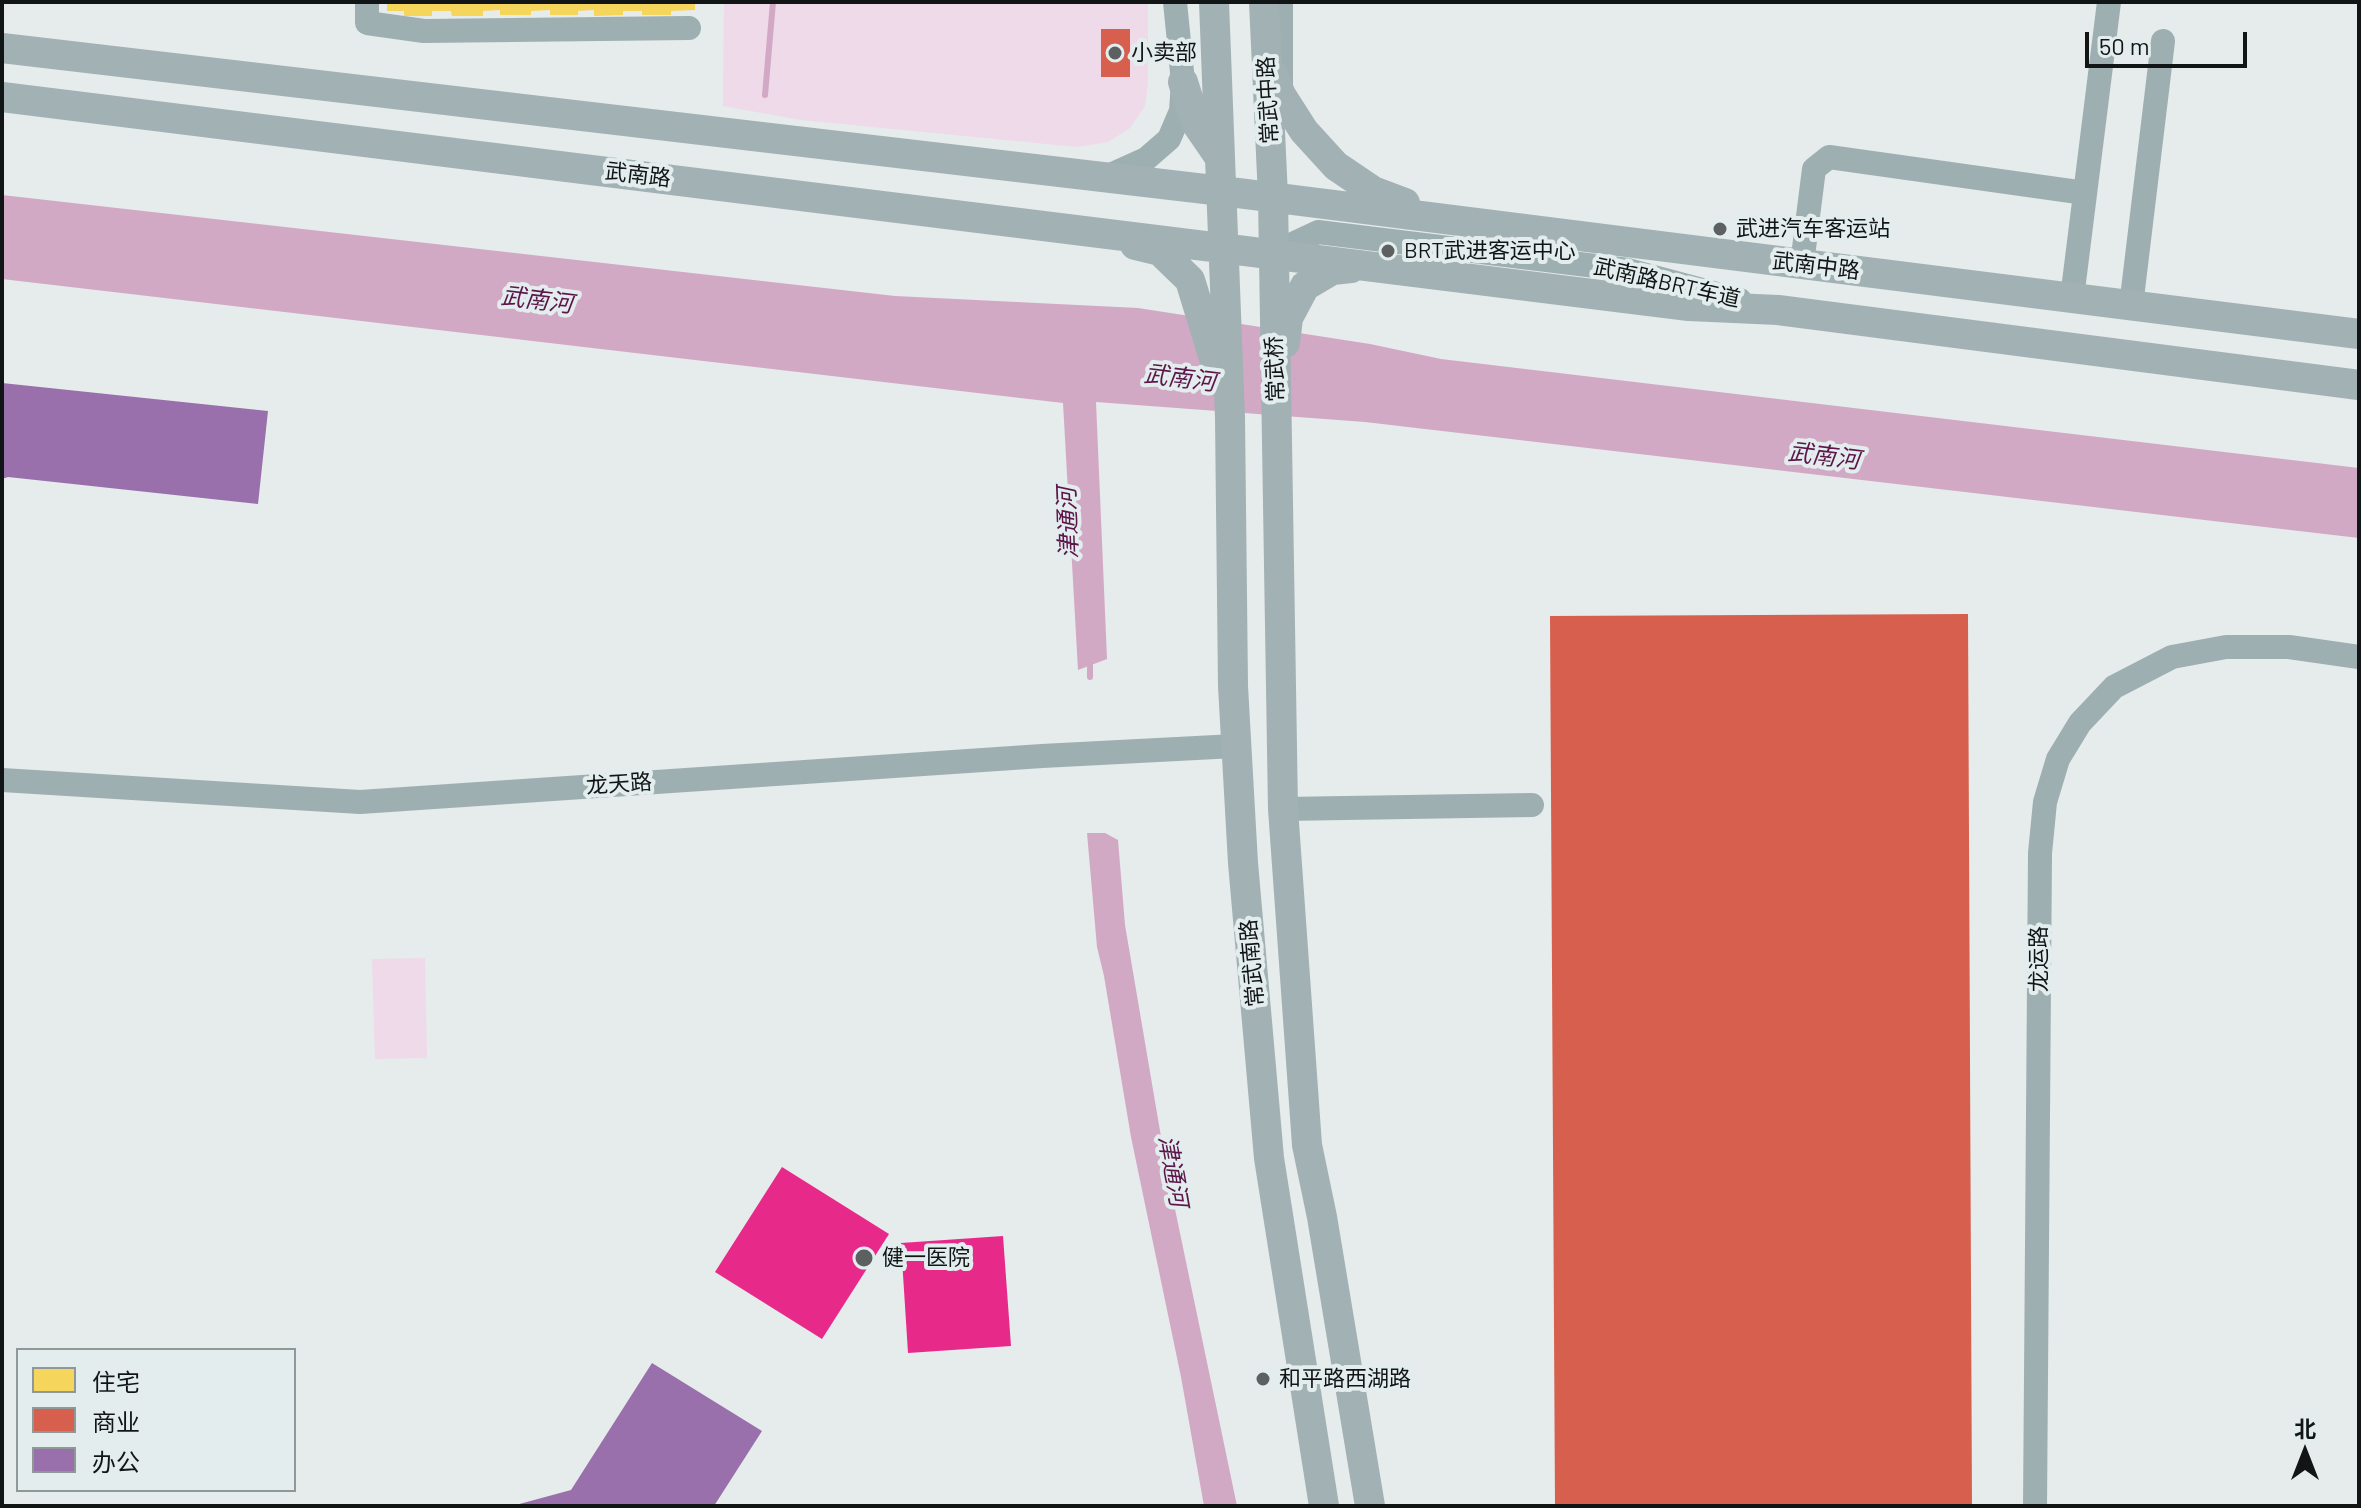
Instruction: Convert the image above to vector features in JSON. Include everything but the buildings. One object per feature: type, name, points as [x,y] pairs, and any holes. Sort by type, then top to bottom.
[{"type":"main road","points":[[1213,307],[1224,247],[1214,2]]},
{"type":"main road","name":"常武中路","points":[[1264,2],[1273,253]]},
{"type":"main road","points":[[2,48],[1273,197]]},
{"type":"main road","points":[[1265,57],[1281,95],[1304,131],[1336,166],[1373,191],[1457,221]]},
{"type":"main road","points":[[1183,82],[1196,123],[1221,158]]},
{"type":"main road","name":"武南路","points":[[2,97],[1273,253]]},
{"type":"main road","name":"武南中路","points":[[1273,197],[2359,334]]},
{"type":"main road","points":[[1073,229],[1160,251],[1213,307]]},
{"type":"main road","points":[[1281,316],[1273,253],[1689,306],[1778,310],[2359,385]]},
{"type":"main road","points":[[1281,316],[1305,286],[1332,270],[1373,266]]},
{"type":"main road","name":"常武南路","points":[[1213,307],[1230,417],[1235,746],[1269,1158],[1324,1506]]},
{"type":"main road","name":"常武桥","points":[[1277,424],[1281,316]]},
{"type":"main road","name":"常武南路","points":[[1277,424],[1283,809],[1307,1145],[1370,1506]]},
{"type":"street","points":[[367,2],[367,23],[424,31],[689,28]]},
{"type":"street","points":[[1104,178],[1146,159],[1169,139],[1181,111],[1183,82],[1175,2]]},
{"type":"street","points":[[1273,197],[1281,95],[1281,2]]},
{"type":"street","points":[[2072,298],[2109,2]]},
{"type":"street","points":[[2131,306],[2163,41]]},
{"type":"street","points":[[1802,264],[1814,169],[1829,157],[2085,193]]},
{"type":"street","name":"武南路BRT车道","points":[[1273,253],[1318,232],[1628,270],[1778,310]]},
{"type":"street","name":"龙运路","points":[[2035,1506],[2040,853],[2045,802],[2058,759],[2080,723],[2114,687],[2172,657],[2226,647],[2289,647],[2359,657]]},
{"type":"street","name":"龙天路","points":[[2,780],[360,802],[1235,746]]},
{"type":"street","points":[[1283,809],[1532,805]]},
{"type":"shaded area","points":[[724,2],[1148,2],[1145,106],[1130,128],[1108,142],[1077,147],[801,120],[723,106]]},
{"type":"shaded area","points":[[425,958],[427,1058],[375,1059],[372,959]]},
{"type":"water","name":"武南河","points":[[2,195],[895,296],[1138,308],[1370,344],[1441,359],[2359,468],[2359,538],[1365,422],[1096,402],[1107,659],[1078,670],[1063,403],[2,279]]},
{"type":"water","points":[[1087,833],[1105,833],[1118,840],[1125,925],[1166,1166],[1237,1506],[1204,1506],[1097,947]]},
{"type":"waterway","points":[[765,95],[773,2]]},
{"type":"waterway","name":"津通河","points":[[1090,659],[1090,677]]},
{"type":"place","name":"小卖部","points":[[1115,53]]},
{"type":"place","name":"武进汽车客运站","points":[[1720,229]]},
{"type":"place","name":"BRT武进客运中心","points":[[1388,251]]},
{"type":"place","name":"健一医院","points":[[864,1258]]},
{"type":"place","name":"和平路西湖路","points":[[1263,1379]]}]
